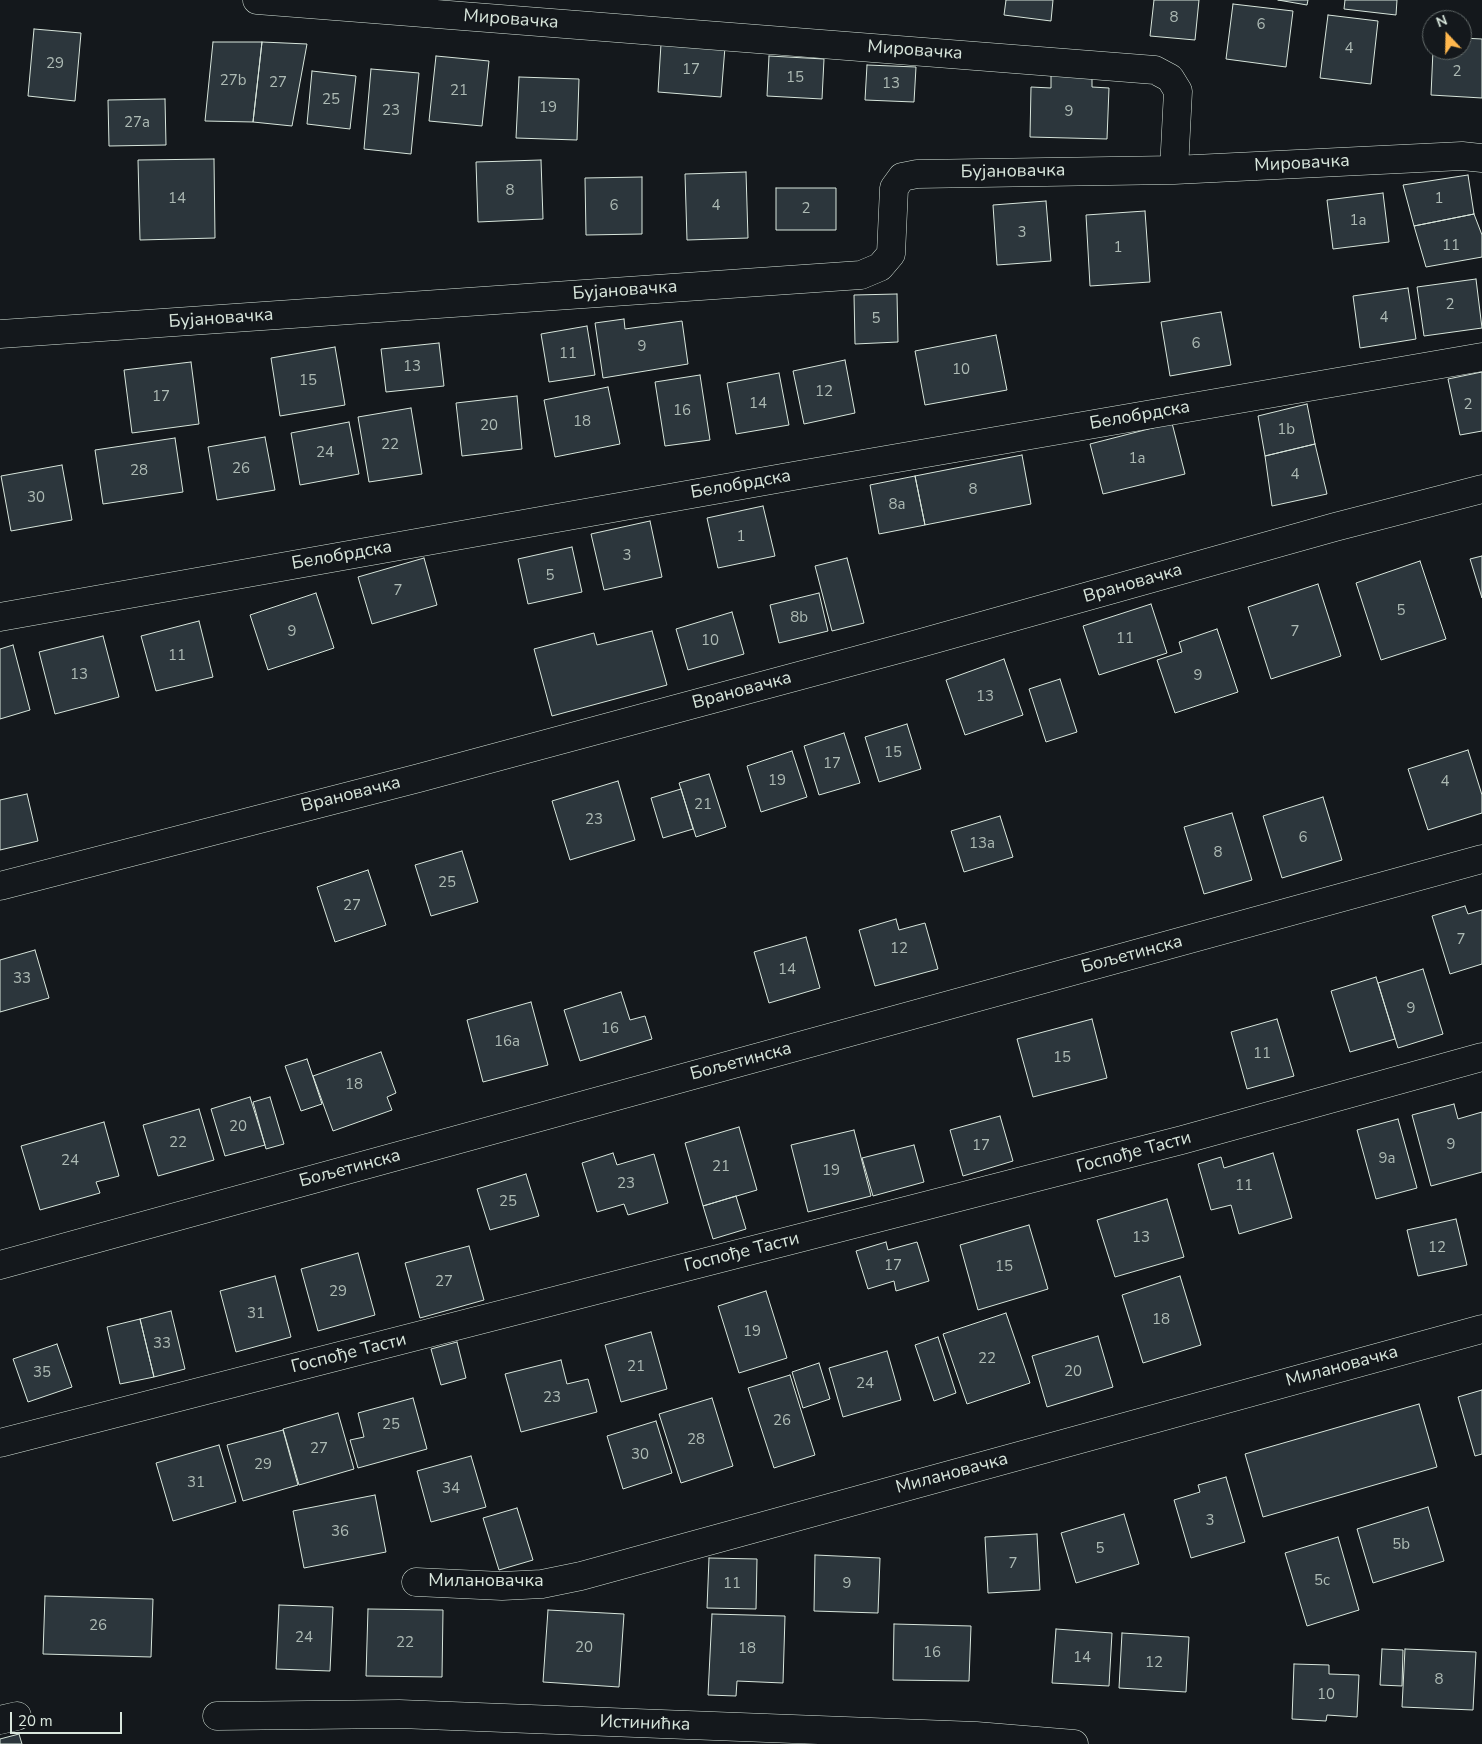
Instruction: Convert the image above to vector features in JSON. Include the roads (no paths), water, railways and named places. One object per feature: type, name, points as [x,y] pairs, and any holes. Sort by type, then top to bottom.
[{"type":"street","name":"Мировачка","points":[[257,0],[1156,70],[1170,78],[1178,91],[1174,170],[1462,156],[1482,158]]},
{"type":"street","name":"Бујановачка","points":[[0,334],[861,275],[880,267],[891,254],[894,188],[902,177],[918,174],[1174,170]]},
{"type":"street","name":"Белобрдска","points":[[0,616],[1482,357]]},
{"type":"street","name":"Врановачка","points":[[0,886],[419,778],[891,652],[1335,527],[1482,489]]},
{"type":"street","name":"Бољетинска","points":[[0,1265],[1482,859]]},
{"type":"street","name":"Госпође Тасти","points":[[0,1443],[1182,1140],[1482,1057]]},
{"type":"street","name":"Милановачка","points":[[416,1582],[502,1586],[542,1584],[581,1576],[1482,1329]]},
{"type":"street","name":"Истинићка","points":[[217,1716],[399,1714],[976,1736],[1074,1744]]}]
